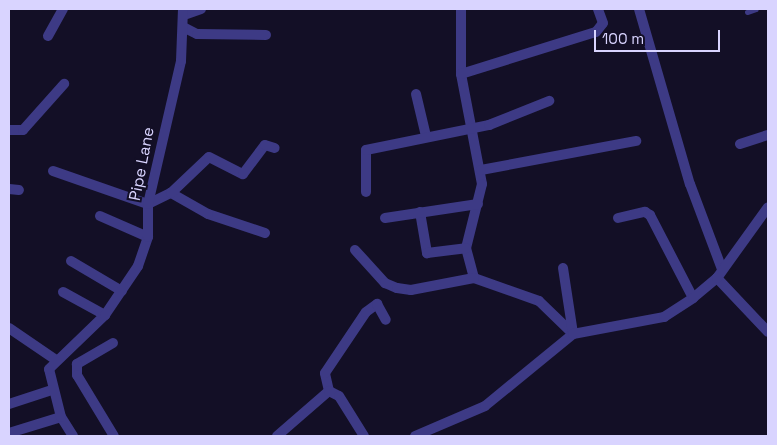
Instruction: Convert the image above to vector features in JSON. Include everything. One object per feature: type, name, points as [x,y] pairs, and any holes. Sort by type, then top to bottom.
[{"type":"street","points":[[48,36],[64,9]]},
{"type":"street","points":[[183,12],[201,9]]},
{"type":"street","points":[[461,9],[461,74],[481,170],[478,204],[466,248],[474,278]]},
{"type":"street","points":[[461,74],[596,32],[603,24],[598,9]]},
{"type":"street","points":[[639,9],[690,184],[719,274],[768,332]]},
{"type":"street","name":"Pipe Lane","points":[[56,360],[105,315],[138,266],[148,237],[148,204],[185,28],[183,12]]},
{"type":"street","points":[[185,28],[197,34],[266,35]]},
{"type":"street","points":[[9,130],[16,132],[28,126],[64,84]]},
{"type":"street","points":[[416,94],[426,136]]},
{"type":"street","points":[[366,192],[366,150],[471,128],[549,101]]},
{"type":"street","points":[[740,144],[768,135]]},
{"type":"street","points":[[481,170],[636,141]]},
{"type":"street","points":[[53,171],[148,204],[171,193],[209,157],[243,174],[265,145],[274,148]]},
{"type":"street","points":[[171,193],[208,214],[265,233]]},
{"type":"street","points":[[385,218],[478,204]]},
{"type":"street","points":[[415,436],[485,406],[573,334],[664,317],[693,298],[719,274],[768,207]]},
{"type":"street","points":[[420,212],[427,253],[466,248]]},
{"type":"street","points":[[618,218],[645,212],[650,215],[693,298]]},
{"type":"street","points":[[100,216],[148,237]]},
{"type":"street","points":[[355,250],[386,283],[398,288],[410,290],[474,278],[539,301],[573,334]]},
{"type":"street","points":[[71,261],[122,291]]},
{"type":"street","points":[[563,268],[573,334]]},
{"type":"street","points":[[63,292],[105,315]]},
{"type":"street","points":[[364,436],[339,396],[329,390],[325,373],[366,312],[377,304],[386,320]]},
{"type":"street","points":[[9,328],[56,360],[49,369],[52,390],[61,417],[73,436]]},
{"type":"street","points":[[114,344],[77,364],[77,375],[114,436]]},
{"type":"street","points":[[9,404],[52,390]]},
{"type":"street","points":[[277,436],[329,390]]},
{"type":"street","points":[[9,433],[61,417]]},
{"type":"lane","points":[[747,12],[756,9]]}]
